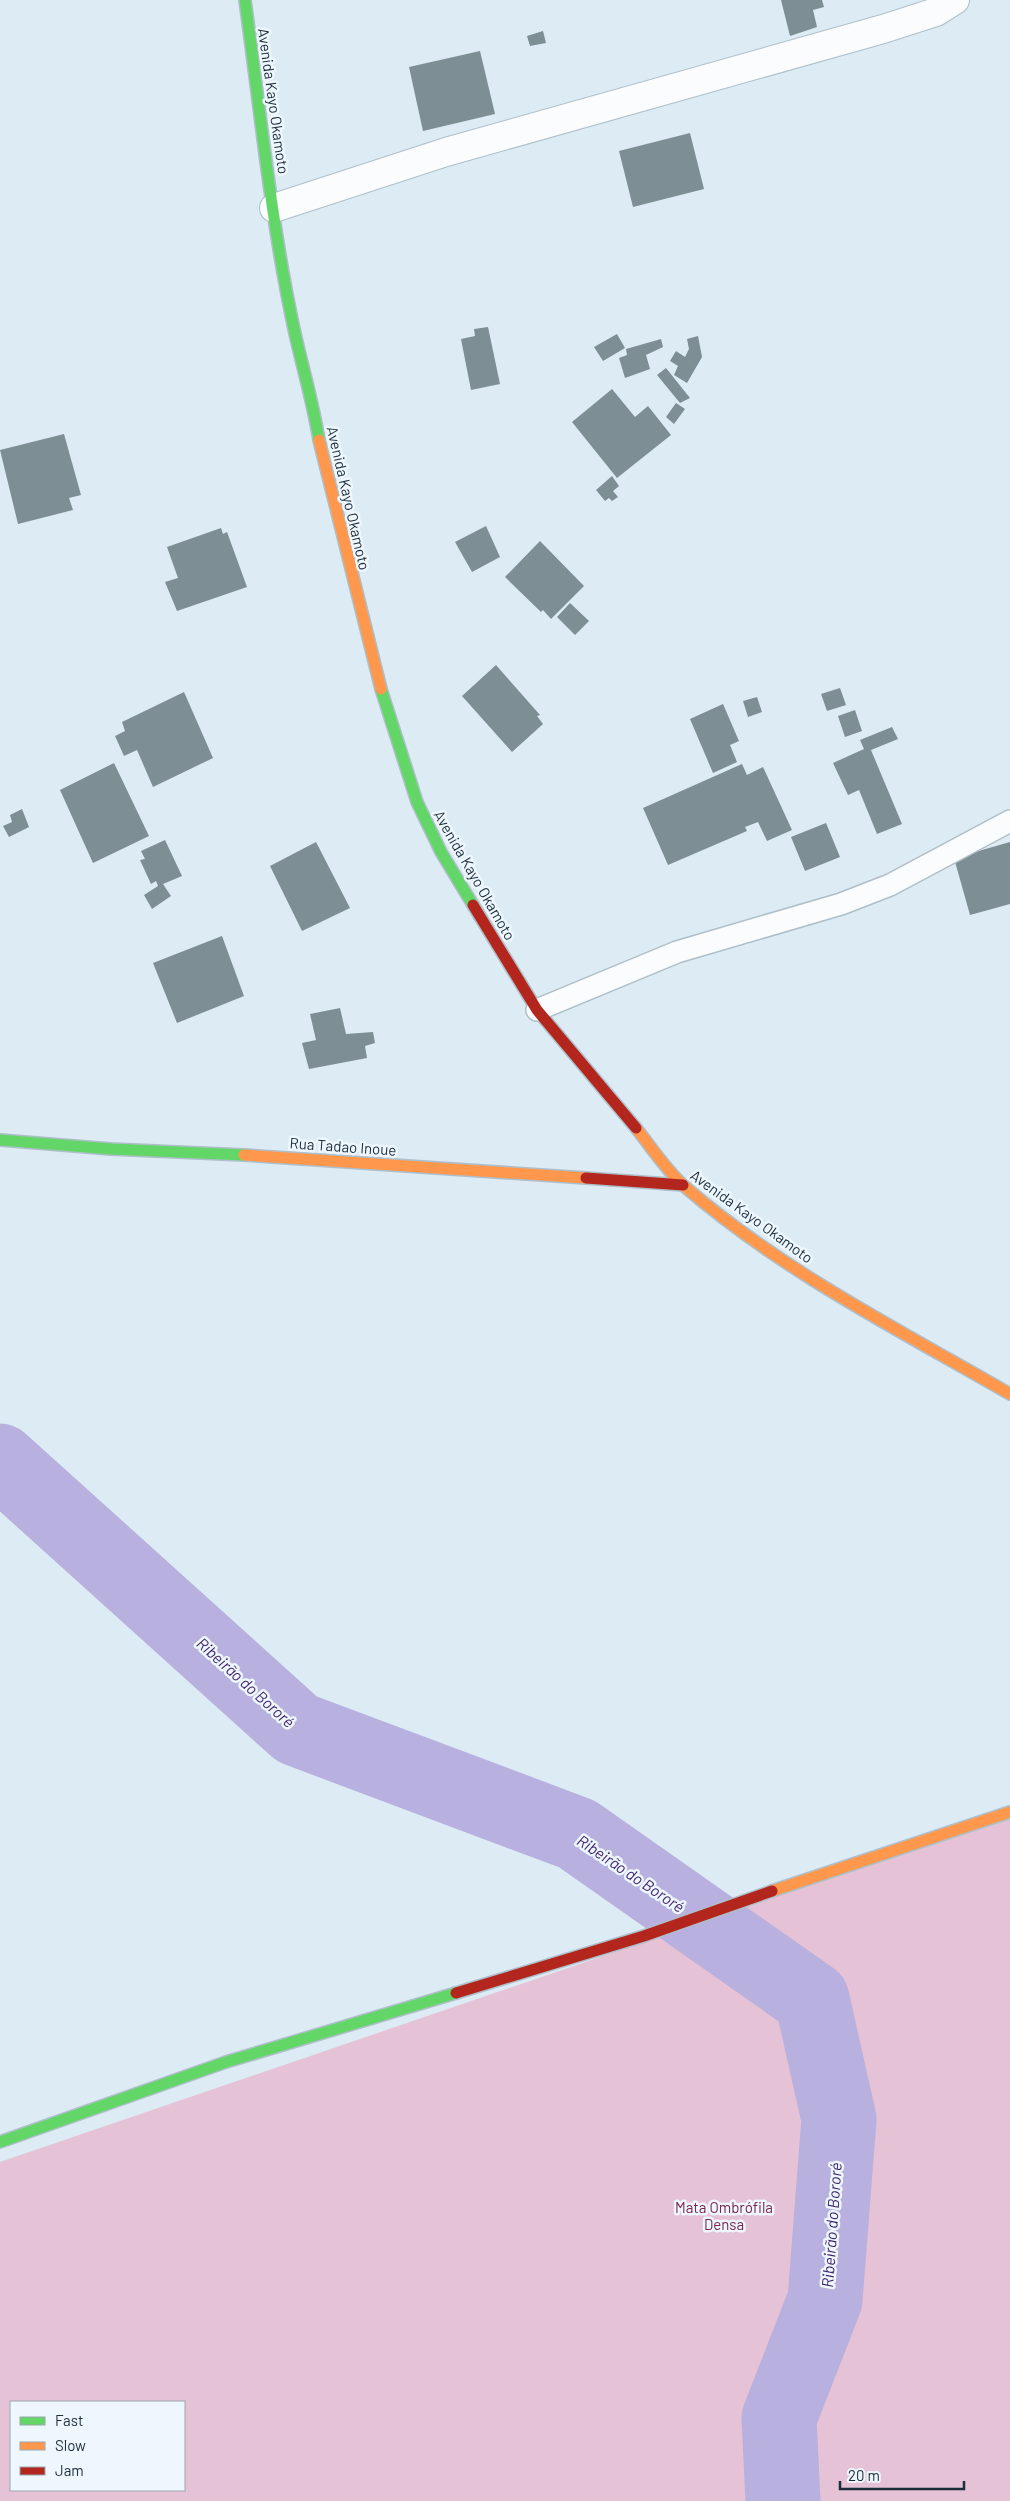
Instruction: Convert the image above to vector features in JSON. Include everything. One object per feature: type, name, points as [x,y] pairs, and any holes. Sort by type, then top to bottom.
[{"type":"street","name":"Avenida Kayo Okamoto","points":[[245,0],[274,208],[294,329],[313,402],[321,451],[376,675],[417,802],[441,852],[538,1010],[683,1186],[763,1246],[834,1292],[1010,1394]]},
{"type":"street","points":[[274,208],[446,152],[883,29],[936,12],[955,0]]},
{"type":"street","name":"Rua Tadao Inoue","points":[[0,1140],[111,1149],[308,1158],[683,1186]]},
{"type":"street","points":[[0,2142],[226,2062],[644,1936],[843,1866],[1010,1812]]},
{"type":"lane","points":[[538,1010],[676,952],[841,904],[890,885],[1010,821]]},
{"type":"green space","name":"Mata Ombrófila Densa","points":[[1010,1817],[1010,2501],[0,2501],[0,2162]]},
{"type":"building","points":[[781,0],[822,0],[824,7],[813,10],[817,27],[790,36]]},
{"type":"building","points":[[543,31],[546,43],[530,46],[527,36]]},
{"type":"building","points":[[480,51],[495,114],[423,131],[409,67]]},
{"type":"building","points":[[690,133],[704,189],[633,207],[619,151]]},
{"type":"building","points":[[488,327],[500,384],[471,390],[461,339],[475,336],[474,329]]},
{"type":"building","points":[[617,334],[625,348],[603,361],[594,347]]},
{"type":"building","points":[[698,336],[702,357],[687,383],[674,375],[678,366],[670,361],[676,351],[685,357],[689,349],[687,339]]},
{"type":"building","points":[[661,339],[663,347],[646,355],[650,369],[625,378],[619,358],[627,355],[626,349]]},
{"type":"building","points":[[666,368],[690,398],[680,403],[657,375]]},
{"type":"building","points":[[612,389],[635,417],[648,406],[671,435],[617,478],[572,422]]},
{"type":"building","points":[[676,403],[685,409],[674,424],[666,417]]},
{"type":"building","points":[[64,434],[81,495],[69,498],[73,510],[18,524],[0,450]]},
{"type":"building","points":[[612,476],[619,486],[613,491],[618,497],[612,501],[609,498],[605,501],[596,490]]},
{"type":"building","points":[[486,526],[500,557],[472,572],[455,542]]},
{"type":"building","points":[[221,528],[223,534],[227,532],[247,587],[177,611],[165,582],[178,578],[167,547]]},
{"type":"building","points":[[540,541],[584,586],[551,619],[543,610],[541,612],[505,577]]},
{"type":"building","points":[[570,603],[589,621],[575,635],[557,617]]},
{"type":"building","points":[[496,665],[540,715],[537,716],[543,724],[512,752],[462,696]]},
{"type":"building","points":[[840,688],[846,705],[827,711],[821,694]]},
{"type":"building","points":[[184,692],[213,758],[153,787],[137,750],[124,756],[115,736],[125,731],[122,722]]},
{"type":"building","points":[[757,697],[762,712],[748,717],[743,701]]},
{"type":"building","points":[[723,704],[739,741],[730,745],[737,762],[713,773],[690,719]]},
{"type":"building","points":[[855,710],[862,731],[845,737],[838,716]]},
{"type":"building","points":[[892,727],[898,739],[871,750],[902,824],[877,834],[859,790],[848,795],[833,763],[864,749],[860,740]]},
{"type":"building","points":[[114,763],[149,836],[93,863],[60,790]]},
{"type":"building","points":[[742,764],[747,775],[763,767],[792,830],[767,841],[758,822],[745,827],[747,831],[668,865],[643,808]]},
{"type":"building","points":[[22,809],[29,827],[9,837],[3,826],[12,822],[10,815]]},
{"type":"building","points":[[826,823],[840,857],[805,871],[791,837]]},
{"type":"building","points":[[165,840],[182,876],[163,884],[171,896],[152,909],[144,895],[158,886],[156,881],[151,884],[140,860],[145,859],[141,851]]},
{"type":"building","points":[[316,842],[350,908],[302,931],[270,866]]},
{"type":"building","points":[[1010,842],[1010,904],[970,915],[954,858]]},
{"type":"building","points":[[222,936],[244,996],[177,1023],[153,963]]},
{"type":"building","points":[[340,1008],[346,1034],[373,1032],[375,1043],[365,1046],[367,1058],[309,1069],[302,1043],[316,1040],[310,1014]]},
{"type":"waterway","name":"Ribeirão do Bororé","points":[[0,1461],[297,1729],[577,1834],[812,1999],[839,2119],[825,2300],[779,2418],[783,2501]]},
{"type":"traffic: fast","points":[[245,0],[266,165],[279,248],[294,329],[319,440]]},
{"type":"traffic: fast","points":[[381,689],[417,802],[441,852],[473,905]]},
{"type":"traffic: fast","points":[[0,1140],[111,1149],[244,1155]]},
{"type":"traffic: fast","points":[[0,2142],[226,2062],[456,1993]]},
{"type":"traffic: slow","points":[[319,440],[381,689]]},
{"type":"traffic: slow","points":[[636,1128],[677,1180],[722,1217],[761,1245],[842,1298],[1010,1394]]},
{"type":"traffic: slow","points":[[244,1155],[586,1178]]},
{"type":"traffic: slow","points":[[772,1891],[1010,1812]]},
{"type":"traffic: jam","points":[[473,905],[537,1010],[636,1128]]},
{"type":"traffic: jam","points":[[586,1178],[683,1185]]},
{"type":"traffic: jam","points":[[456,1993],[644,1936],[772,1891]]}]
